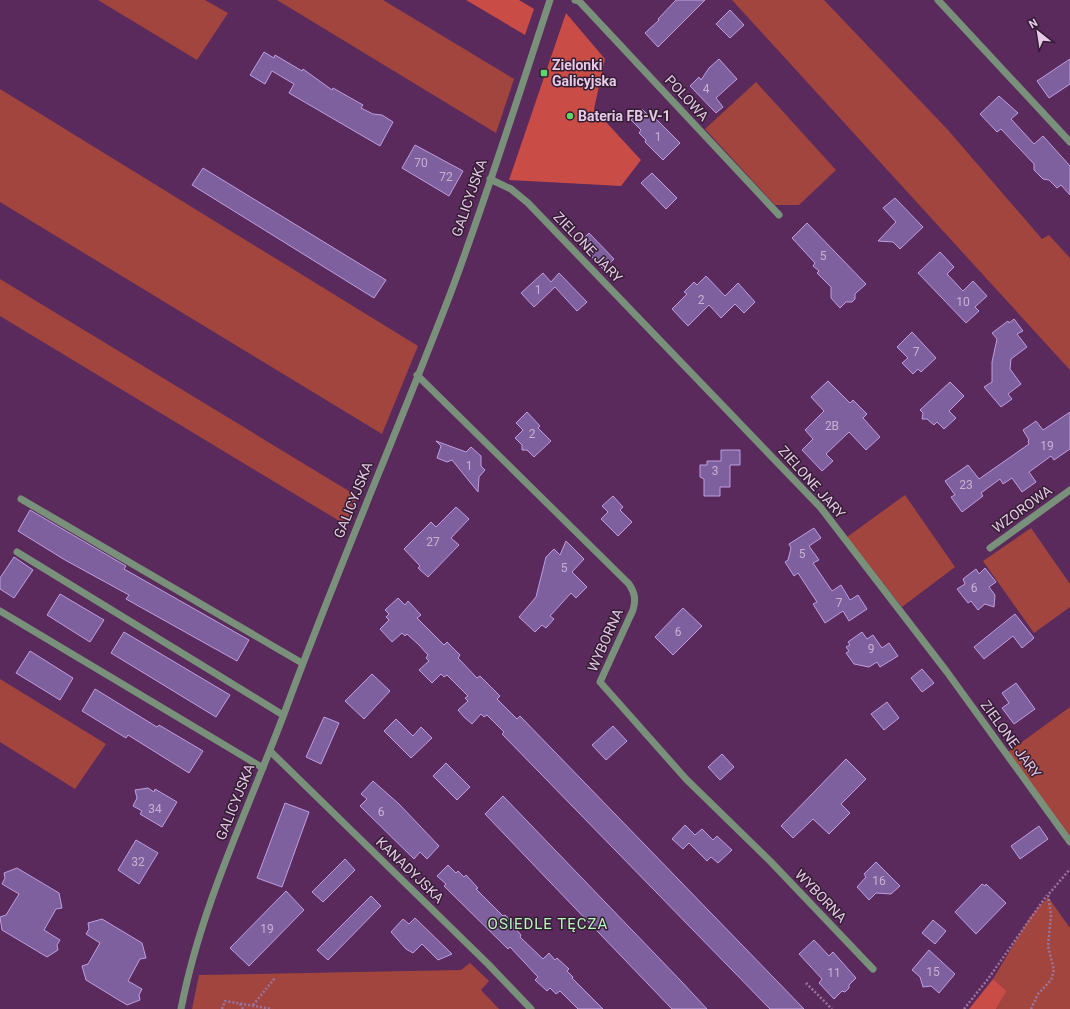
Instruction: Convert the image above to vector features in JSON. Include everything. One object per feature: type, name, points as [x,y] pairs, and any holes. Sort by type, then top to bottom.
[{"type":"street","name":"GALICYJSKA","points":[[181,1009],[193,953],[207,908],[270,751],[325,603],[451,290],[550,0]]},
{"type":"street","name":"POLOWA","points":[[575,0],[579,1],[779,215]]},
{"type":"street","points":[[938,0],[1070,142]]},
{"type":"street","name":"ZIELONE JARY","points":[[490,179],[511,189],[528,203],[821,508],[947,672],[1070,842]]},
{"type":"street","name":"WYBORNA","points":[[417,375],[624,579],[634,591],[636,602],[600,682],[686,779],[771,862],[873,969]]},
{"type":"street","name":"WZOROWA","points":[[990,548],[1070,490]]},
{"type":"street","points":[[21,499],[302,663]]},
{"type":"street","points":[[16,552],[283,715]]},
{"type":"street","points":[[0,611],[262,768]]},
{"type":"street","name":"KANADYJSKA","points":[[270,751],[488,964],[531,1009]]},
{"type":"path","points":[[964,1009],[988,979],[1048,895],[1070,869]]},
{"type":"path","points":[[1031,1009],[1038,994],[1051,980],[1054,970],[1048,946],[1050,915],[1048,895]]},
{"type":"path","points":[[254,1005],[275,978]]},
{"type":"path","points":[[806,983],[832,1009]]},
{"type":"path","points":[[222,1009],[225,1001],[272,1009]]},
{"type":"path","points":[[240,1003],[243,1009]]},
{"type":"path","points":[[254,1005],[259,1009]]},
{"type":"shaded area","points":[[98,0],[205,0],[228,13],[197,60]]},
{"type":"shaded area","points":[[277,0],[383,0],[514,79],[496,133]]},
{"type":"shaded area","points":[[466,0],[519,0],[534,9],[525,35]]},
{"type":"shaded area","points":[[732,0],[824,0],[948,130],[1042,239],[1049,235],[1070,258],[1070,370]]},
{"type":"shaded area","points":[[566,13],[605,59],[594,109],[641,160],[621,186],[509,180]]},
{"type":"shaded area","points":[[756,82],[836,170],[799,205],[775,205],[705,129]]},
{"type":"shaded area","points":[[0,89],[418,346],[382,434],[0,202]]},
{"type":"shaded area","points":[[0,279],[357,496],[346,525],[0,316]]},
{"type":"shaded area","points":[[905,495],[955,567],[902,607],[847,537]]},
{"type":"shaded area","points":[[1031,528],[1070,584],[1070,607],[1034,633],[983,561]]},
{"type":"shaded area","points":[[0,679],[106,744],[75,789],[0,742]]},
{"type":"shaded area","points":[[1070,707],[1070,837],[1008,752]]},
{"type":"shaded area","points":[[1048,897],[1070,928],[1070,1009],[996,1009],[1007,991],[993,979],[1030,917]]},
{"type":"shaded area","points":[[470,963],[489,981],[481,990],[499,1009],[192,1009],[199,975],[461,970]]},
{"type":"shaded area","points":[[993,979],[1007,991],[996,1009],[969,1009]]},
{"type":"building","points":[[676,0],[705,0],[658,47],[645,33],[659,20],[658,19]]},
{"type":"building","points":[[730,10],[744,25],[730,38],[716,24]]},
{"type":"building","points":[[264,52],[274,58],[275,55],[302,71],[303,69],[332,90],[333,88],[363,105],[361,108],[373,114],[382,115],[393,122],[380,146],[289,93],[294,84],[272,71],[265,84],[250,75]]},
{"type":"building","points":[[719,59],[737,79],[716,98],[723,107],[716,113],[690,86],[699,77],[701,80],[709,68]]},
{"type":"building","points":[[1070,59],[1070,84],[1049,98],[1037,81]]},
{"type":"building","points":[[999,96],[1018,113],[1011,119],[1034,144],[1043,136],[1070,166],[1070,195],[1061,185],[1057,188],[1049,180],[1043,179],[1034,170],[1034,164],[1001,129],[997,132],[980,114]]},
{"type":"building","points":[[642,109],[652,119],[654,117],[680,143],[663,160],[645,142],[646,140],[639,133],[641,130],[631,120]]},
{"type":"building","points":[[415,145],[463,171],[449,196],[402,168]]},
{"type":"building","points":[[203,168],[386,280],[374,298],[192,185]]},
{"type":"building","points":[[652,173],[677,198],[666,209],[641,183]]},
{"type":"building","points":[[895,198],[923,227],[900,249],[893,242],[878,241],[896,222],[883,208]]},
{"type":"building","points":[[807,223],[866,284],[855,294],[855,299],[852,302],[846,302],[840,308],[831,298],[831,287],[817,273],[819,271],[813,266],[815,263],[792,238]]},
{"type":"building","points":[[589,233],[614,259],[603,269],[579,243]]},
{"type":"building","points":[[940,252],[954,267],[947,274],[963,291],[973,281],[987,296],[975,307],[979,311],[966,323],[918,273]]},
{"type":"building","points":[[543,273],[551,282],[559,273],[587,302],[577,311],[555,287],[534,307],[521,293]]},
{"type":"building","points":[[706,276],[725,296],[738,283],[755,302],[744,313],[735,304],[721,318],[709,305],[688,326],[672,309],[687,294],[684,292],[694,282],[697,285]]},
{"type":"building","points":[[1014,319],[1023,331],[1017,334],[1027,347],[1011,359],[1010,369],[1021,384],[1008,394],[1012,399],[1001,407],[984,387],[992,382],[992,362],[997,339],[992,333],[1008,321],[1009,323]]},
{"type":"building","points":[[912,332],[936,358],[921,372],[918,369],[913,374],[902,363],[908,358],[897,347]]},
{"type":"building","points":[[828,381],[850,403],[853,400],[867,414],[863,418],[880,437],[866,450],[849,432],[826,454],[833,461],[822,471],[802,450],[813,439],[805,430],[824,411],[811,397]]},
{"type":"building","points":[[950,382],[964,396],[949,411],[956,418],[944,429],[937,422],[934,425],[927,419],[922,419],[923,413],[920,410]]},
{"type":"building","points":[[527,412],[540,426],[538,428],[551,441],[534,457],[527,450],[522,450],[522,445],[515,438],[523,430],[516,423]]},
{"type":"building","points":[[1070,412],[1070,449],[1054,460],[1051,456],[1029,472],[1036,482],[1022,492],[1012,478],[1003,484],[1000,479],[981,493],[983,496],[962,512],[951,497],[955,495],[945,481],[968,465],[979,479],[1029,444],[1029,440],[1023,430],[1036,421],[1043,430]]},
{"type":"building","points":[[436,441],[466,452],[471,447],[481,456],[481,466],[485,470],[479,477],[478,492],[452,460],[447,462],[437,458],[441,446]]},
{"type":"building","points":[[721,450],[740,450],[740,465],[730,465],[730,487],[720,487],[720,496],[704,496],[704,479],[700,477],[700,465],[707,465],[707,461],[721,461]]},
{"type":"building","points":[[613,496],[623,507],[620,510],[632,522],[618,536],[601,519],[608,512],[602,506]]},
{"type":"building","points":[[456,507],[469,519],[451,538],[459,545],[428,577],[418,568],[420,566],[404,549],[431,522],[436,527]]},
{"type":"building","points":[[30,510],[126,566],[124,569],[249,640],[237,661],[126,599],[129,595],[65,560],[18,531]]},
{"type":"building","points":[[814,528],[821,538],[809,546],[819,560],[813,563],[832,591],[841,585],[850,600],[858,595],[867,609],[849,621],[843,611],[825,623],[813,604],[817,602],[798,573],[794,576],[785,562],[788,560],[791,548],[789,544]]},
{"type":"building","points":[[566,541],[584,559],[572,572],[587,587],[576,598],[571,593],[550,616],[554,619],[546,628],[542,625],[535,632],[519,617],[536,597],[546,557],[554,549],[560,555]]},
{"type":"building","points":[[14,557],[33,570],[14,598],[0,589],[0,578]]},
{"type":"building","points":[[985,568],[996,582],[989,587],[995,595],[994,607],[985,604],[978,610],[971,601],[968,603],[957,589],[965,584],[963,579],[976,569],[979,574]]},
{"type":"building","points":[[60,594],[104,620],[90,642],[47,615]]},
{"type":"building","points":[[398,598],[405,605],[408,601],[421,615],[417,618],[444,645],[447,642],[460,655],[458,658],[477,678],[480,676],[500,696],[497,699],[517,719],[520,716],[804,1009],[770,1009],[502,734],[504,732],[487,715],[484,717],[481,714],[472,724],[464,717],[458,710],[468,701],[465,698],[468,696],[447,675],[444,677],[441,674],[432,683],[419,670],[429,661],[426,658],[428,655],[407,634],[405,636],[402,633],[392,642],[380,629],[389,620],[386,617],[389,614],[385,610]]},
{"type":"building","points":[[683,608],[702,626],[673,655],[655,637]]},
{"type":"building","points":[[1015,614],[1034,638],[1022,648],[1013,636],[984,659],[974,647]]},
{"type":"building","points":[[124,632],[230,695],[216,717],[111,653]]},
{"type":"building","points":[[862,632],[867,639],[873,635],[882,648],[889,643],[898,656],[880,667],[877,662],[869,667],[854,664],[846,653],[849,651],[846,647],[850,645],[848,642]]},
{"type":"building","points":[[30,651],[73,678],[60,700],[16,673]]},
{"type":"building","points":[[922,669],[934,683],[922,692],[911,678]]},
{"type":"building","points":[[372,674],[390,691],[364,719],[345,701]]},
{"type":"building","points":[[1016,683],[1035,709],[1014,724],[1002,708],[1009,703],[1002,693]]},
{"type":"building","points":[[95,689],[157,727],[159,725],[203,751],[189,773],[128,735],[126,738],[82,711]]},
{"type":"building","points":[[887,702],[899,718],[884,730],[871,714]]},
{"type":"building","points":[[324,717],[339,723],[321,764],[306,757]]},
{"type":"building","points":[[396,719],[413,736],[421,727],[432,738],[411,758],[384,731]]},
{"type":"building","points":[[613,726],[627,741],[606,760],[592,745]]},
{"type":"building","points":[[722,754],[734,767],[720,780],[708,767]]},
{"type":"building","points":[[846,759],[866,779],[841,804],[850,813],[829,834],[813,819],[793,838],[781,826]]},
{"type":"building","points":[[446,763],[470,787],[457,800],[433,776]]},
{"type":"building","points":[[373,781],[399,804],[439,846],[427,859],[420,852],[414,859],[360,806],[367,799],[361,794]]},
{"type":"building","points":[[148,788],[154,792],[155,789],[177,802],[162,827],[140,814],[142,811],[133,806],[137,798],[135,790]]},
{"type":"building","points":[[503,796],[707,1009],[672,1009],[550,882],[485,814]]},
{"type":"building","points":[[285,803],[309,812],[282,887],[257,878]]},
{"type":"building","points":[[685,825],[695,835],[702,829],[713,840],[717,836],[732,850],[718,863],[711,857],[707,861],[689,843],[683,849],[672,839]]},
{"type":"building","points":[[1039,826],[1048,839],[1020,859],[1011,846]]},
{"type":"building","points":[[136,840],[158,853],[139,884],[118,870]]},
{"type":"building","points":[[345,859],[355,870],[323,902],[312,892]]},
{"type":"building","points":[[876,862],[900,886],[891,894],[876,893],[869,900],[857,887],[866,877],[864,874]]},
{"type":"building","points":[[448,865],[456,873],[458,871],[464,877],[466,875],[478,888],[476,889],[503,916],[505,915],[518,927],[516,929],[521,935],[520,937],[543,959],[549,953],[555,960],[557,958],[569,969],[567,971],[573,977],[572,978],[603,1009],[578,1009],[560,991],[556,994],[550,988],[547,991],[535,980],[538,977],[510,947],[508,949],[444,886],[446,884],[437,876]]},
{"type":"building","points":[[17,868],[59,893],[62,908],[56,909],[44,930],[60,940],[57,945],[58,950],[47,957],[2,930],[0,917],[6,915],[19,894],[2,884],[5,878],[4,873]]},
{"type":"building","points":[[982,884],[985,886],[986,884],[1006,903],[976,934],[955,912]]},
{"type":"building","points":[[286,891],[304,910],[249,966],[230,948]]},
{"type":"building","points":[[371,896],[381,906],[328,960],[317,950]]},
{"type":"building","points":[[415,918],[452,954],[438,960],[422,944],[413,953],[406,949],[391,932],[403,919],[409,924]]},
{"type":"building","points":[[102,919],[142,943],[146,958],[140,959],[128,981],[142,989],[139,995],[140,1000],[127,1005],[86,980],[82,966],[88,964],[100,943],[86,934],[89,929],[88,923]]},
{"type":"building","points":[[933,920],[946,931],[935,944],[922,933]]},
{"type":"building","points":[[814,940],[829,956],[833,952],[856,978],[845,992],[842,991],[834,999],[819,983],[822,979],[799,954]]},
{"type":"building","points":[[929,950],[955,974],[939,993],[931,986],[923,987],[920,977],[912,970]]},
{"type":"place","name":"Zielonki Galicyjska","points":[[544,73]]},
{"type":"place","name":"Bateria FB-V-1","points":[[570,116]]},
{"type":"district","name":"OSIEDLE TĘCZA","points":[[548,924]]}]
